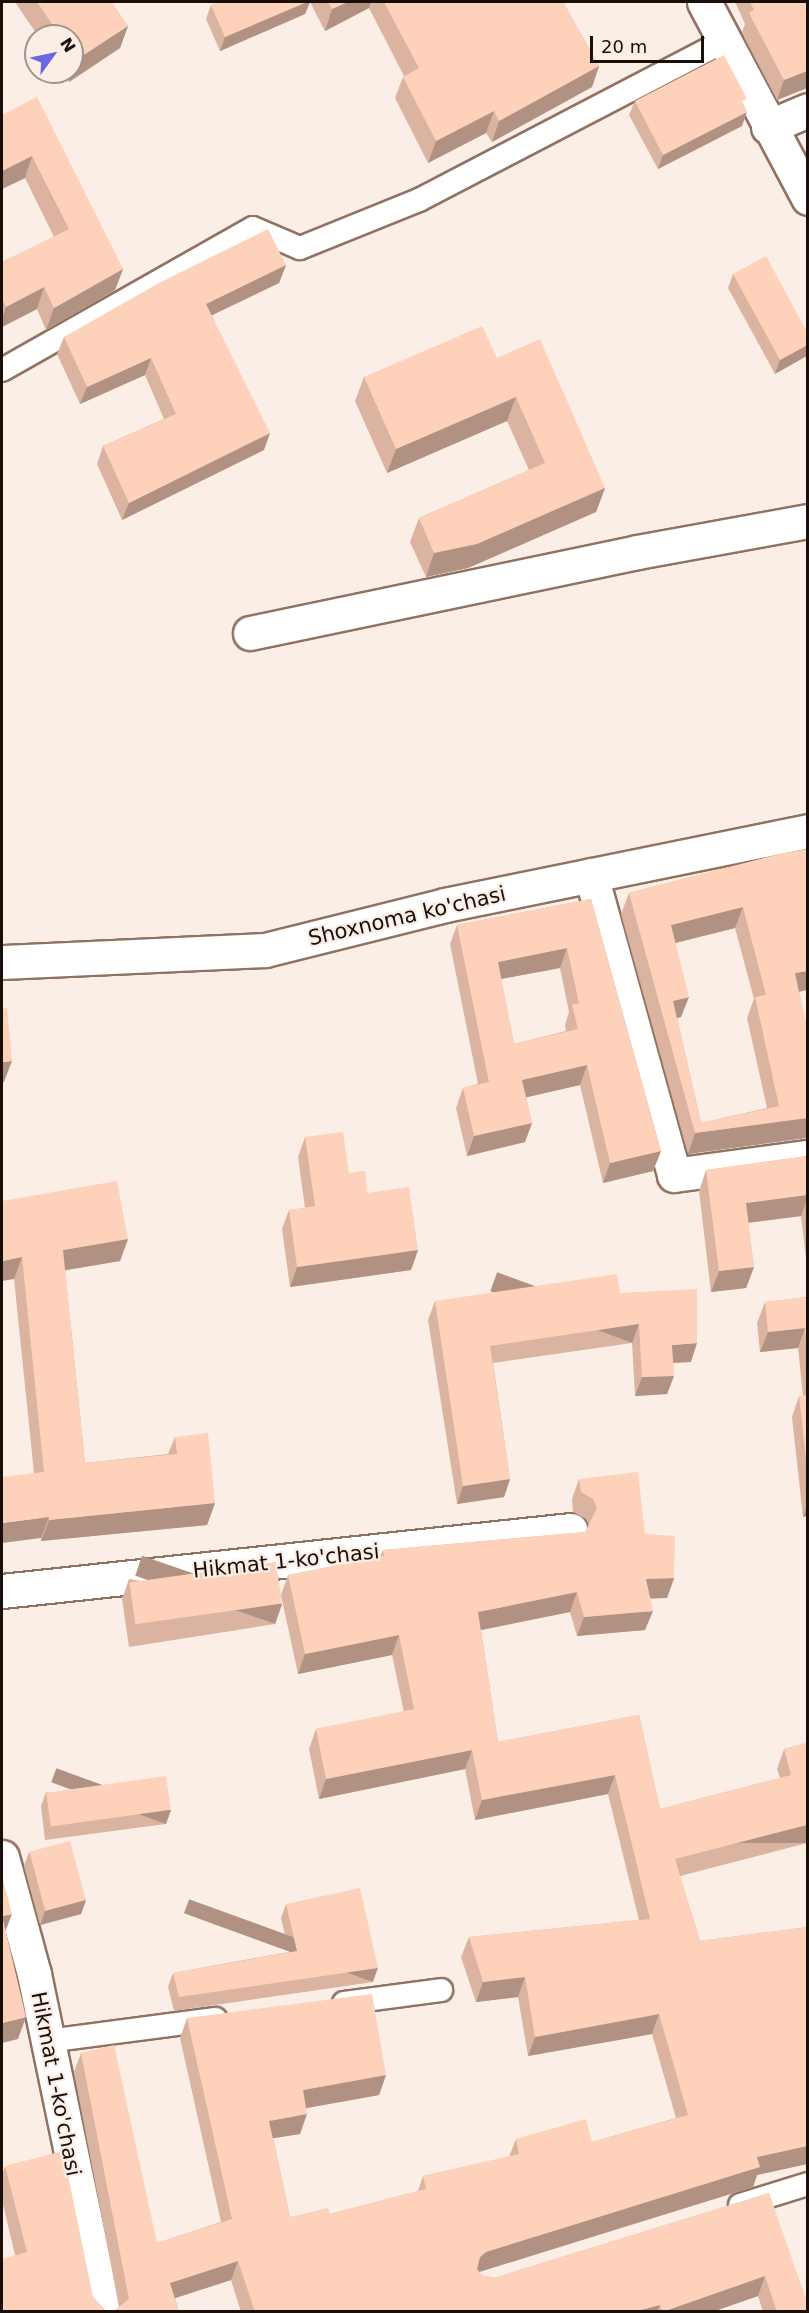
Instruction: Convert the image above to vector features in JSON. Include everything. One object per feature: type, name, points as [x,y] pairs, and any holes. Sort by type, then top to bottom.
[{"type":"street","points":[[704,2],[807,198]]},
{"type":"street","points":[[768,127],[807,110]]},
{"type":"street","points":[[250,633],[637,552],[807,521]]},
{"type":"street","name":"Shoxnoma ko'chasi","points":[[2,962],[265,950],[446,905],[807,831]]},
{"type":"street","points":[[591,875],[674,1175],[807,1157]]},
{"type":"street","name":"Hikmat 1-ko'chasi","points":[[2,1591],[571,1530]]},
{"type":"street","name":"Hikmat 1-ko'chasi","points":[[2,1857],[34,1974],[104,2312]]},
{"type":"lane","points":[[2,370],[253,228],[300,248],[419,200],[723,42]]},
{"type":"lane","points":[[325,2005],[441,1990]]},
{"type":"lane","points":[[48,2041],[233,2017]]},
{"type":"lane","points":[[718,2212],[807,2184]]},
{"type":"building","points":[[37,2],[111,2],[128,26],[84,55],[84,24],[52,24]]},
{"type":"building","points":[[220,2],[307,2],[225,37],[211,5]]},
{"type":"building","points":[[328,2],[348,2],[332,9]]},
{"type":"building","points":[[384,2],[563,2],[599,66],[499,121],[494,111],[436,141],[403,77],[419,68]]},
{"type":"building","points":[[750,2],[807,2],[807,71],[784,80],[752,19],[749,12],[754,10]]},
{"type":"building","points":[[724,55],[747,99],[742,101],[747,112],[663,155],[635,101]]},
{"type":"building","points":[[37,97],[123,269],[54,308],[44,287],[6,307],[2,297],[2,262],[69,229],[32,156],[2,171],[2,115]]},
{"type":"building","points":[[268,229],[286,265],[206,304],[270,433],[129,503],[103,446],[176,414],[151,358],[87,387],[64,337],[159,283]]},
{"type":"building","points":[[766,256],[807,332],[807,345],[780,360],[733,274]]},
{"type":"building","points":[[482,326],[497,358],[540,339],[605,488],[477,544],[434,553],[419,518],[545,463],[516,397],[396,449],[364,377]]},
{"type":"building","points":[[807,849],[807,971],[795,973],[807,1029],[807,1118],[695,1133],[629,893]],"holes":[[[743,907],[766,995],[755,997],[779,1106],[701,1123],[673,1001],[689,997],[671,925]]]},
{"type":"building","points":[[591,899],[661,1151],[610,1163],[587,1065],[522,1080],[532,1123],[474,1136],[463,1088],[489,1082],[457,925]],"holes":[[[567,948],[579,1003],[572,1005],[578,1029],[514,1044],[498,962]]]},
{"type":"building","points":[[7,1008],[12,1061],[2,1062],[2,1009]]},
{"type":"building","points":[[343,1132],[349,1173],[365,1171],[367,1193],[409,1187],[418,1250],[297,1267],[289,1210],[315,1206],[305,1137]]},
{"type":"building","points":[[807,1156],[807,1195],[746,1203],[754,1267],[719,1271],[706,1170]]},
{"type":"building","points":[[117,1181],[128,1239],[63,1250],[85,1463],[177,1454],[175,1437],[208,1433],[215,1503],[2,1523],[2,1477],[44,1472],[22,1257],[2,1261],[2,1201]]},
{"type":"building","points":[[617,1274],[620,1293],[697,1289],[697,1343],[672,1345],[674,1376],[642,1377],[639,1324],[490,1346],[510,1479],[463,1486],[435,1301]]},
{"type":"building","points":[[807,1297],[807,1346],[805,1328],[768,1332],[765,1302]]},
{"type":"building","points":[[807,1395],[807,1468],[799,1396]]},
{"type":"building","points":[[638,1472],[645,1534],[675,1536],[674,1578],[646,1579],[653,1611],[584,1617],[577,1592],[478,1612],[498,1742],[639,1715],[660,1809],[791,1775],[784,1749],[807,1743],[807,1825],[675,1859],[700,1941],[807,1927],[807,2146],[757,2157],[760,2167],[486,2252],[480,2257],[477,2269],[482,2275],[494,2278],[769,2193],[807,2302],[807,2312],[777,2312],[765,2276],[662,2312],[660,2305],[633,2312],[255,2312],[238,2261],[170,2283],[179,2312],[2,2312],[2,2259],[27,2252],[5,2166],[63,2151],[93,2297],[105,2310],[114,2311],[129,2299],[81,2053],[114,2045],[157,2243],[232,2219],[187,2018],[372,1994],[386,2075],[303,2090],[307,2114],[269,2121],[290,2217],[328,2208],[330,2214],[426,2189],[423,2176],[519,2154],[516,2139],[586,2119],[592,2142],[688,2115],[659,2014],[535,2037],[525,1977],[483,1982],[469,1937],[650,1919],[615,1775],[482,1800],[472,1750],[326,1779],[316,1729],[414,1709],[399,1635],[305,1654],[288,1575],[384,1556],[383,1550],[585,1532],[597,1508],[593,1499],[581,1492],[579,1479]]},
{"type":"building","points":[[276,1562],[282,1604],[135,1624],[129,1583]]},
{"type":"building","points":[[166,1776],[171,1810],[51,1827],[46,1793]]},
{"type":"building","points":[[70,1841],[86,1900],[45,1911],[29,1852]]},
{"type":"building","points":[[2,1876],[12,1914],[2,1916]]},
{"type":"building","points":[[360,1888],[378,1968],[179,1997],[173,1973],[297,1951],[286,1904]]},
{"type":"building","points":[[2,1916],[26,2017],[2,2023]]}]
